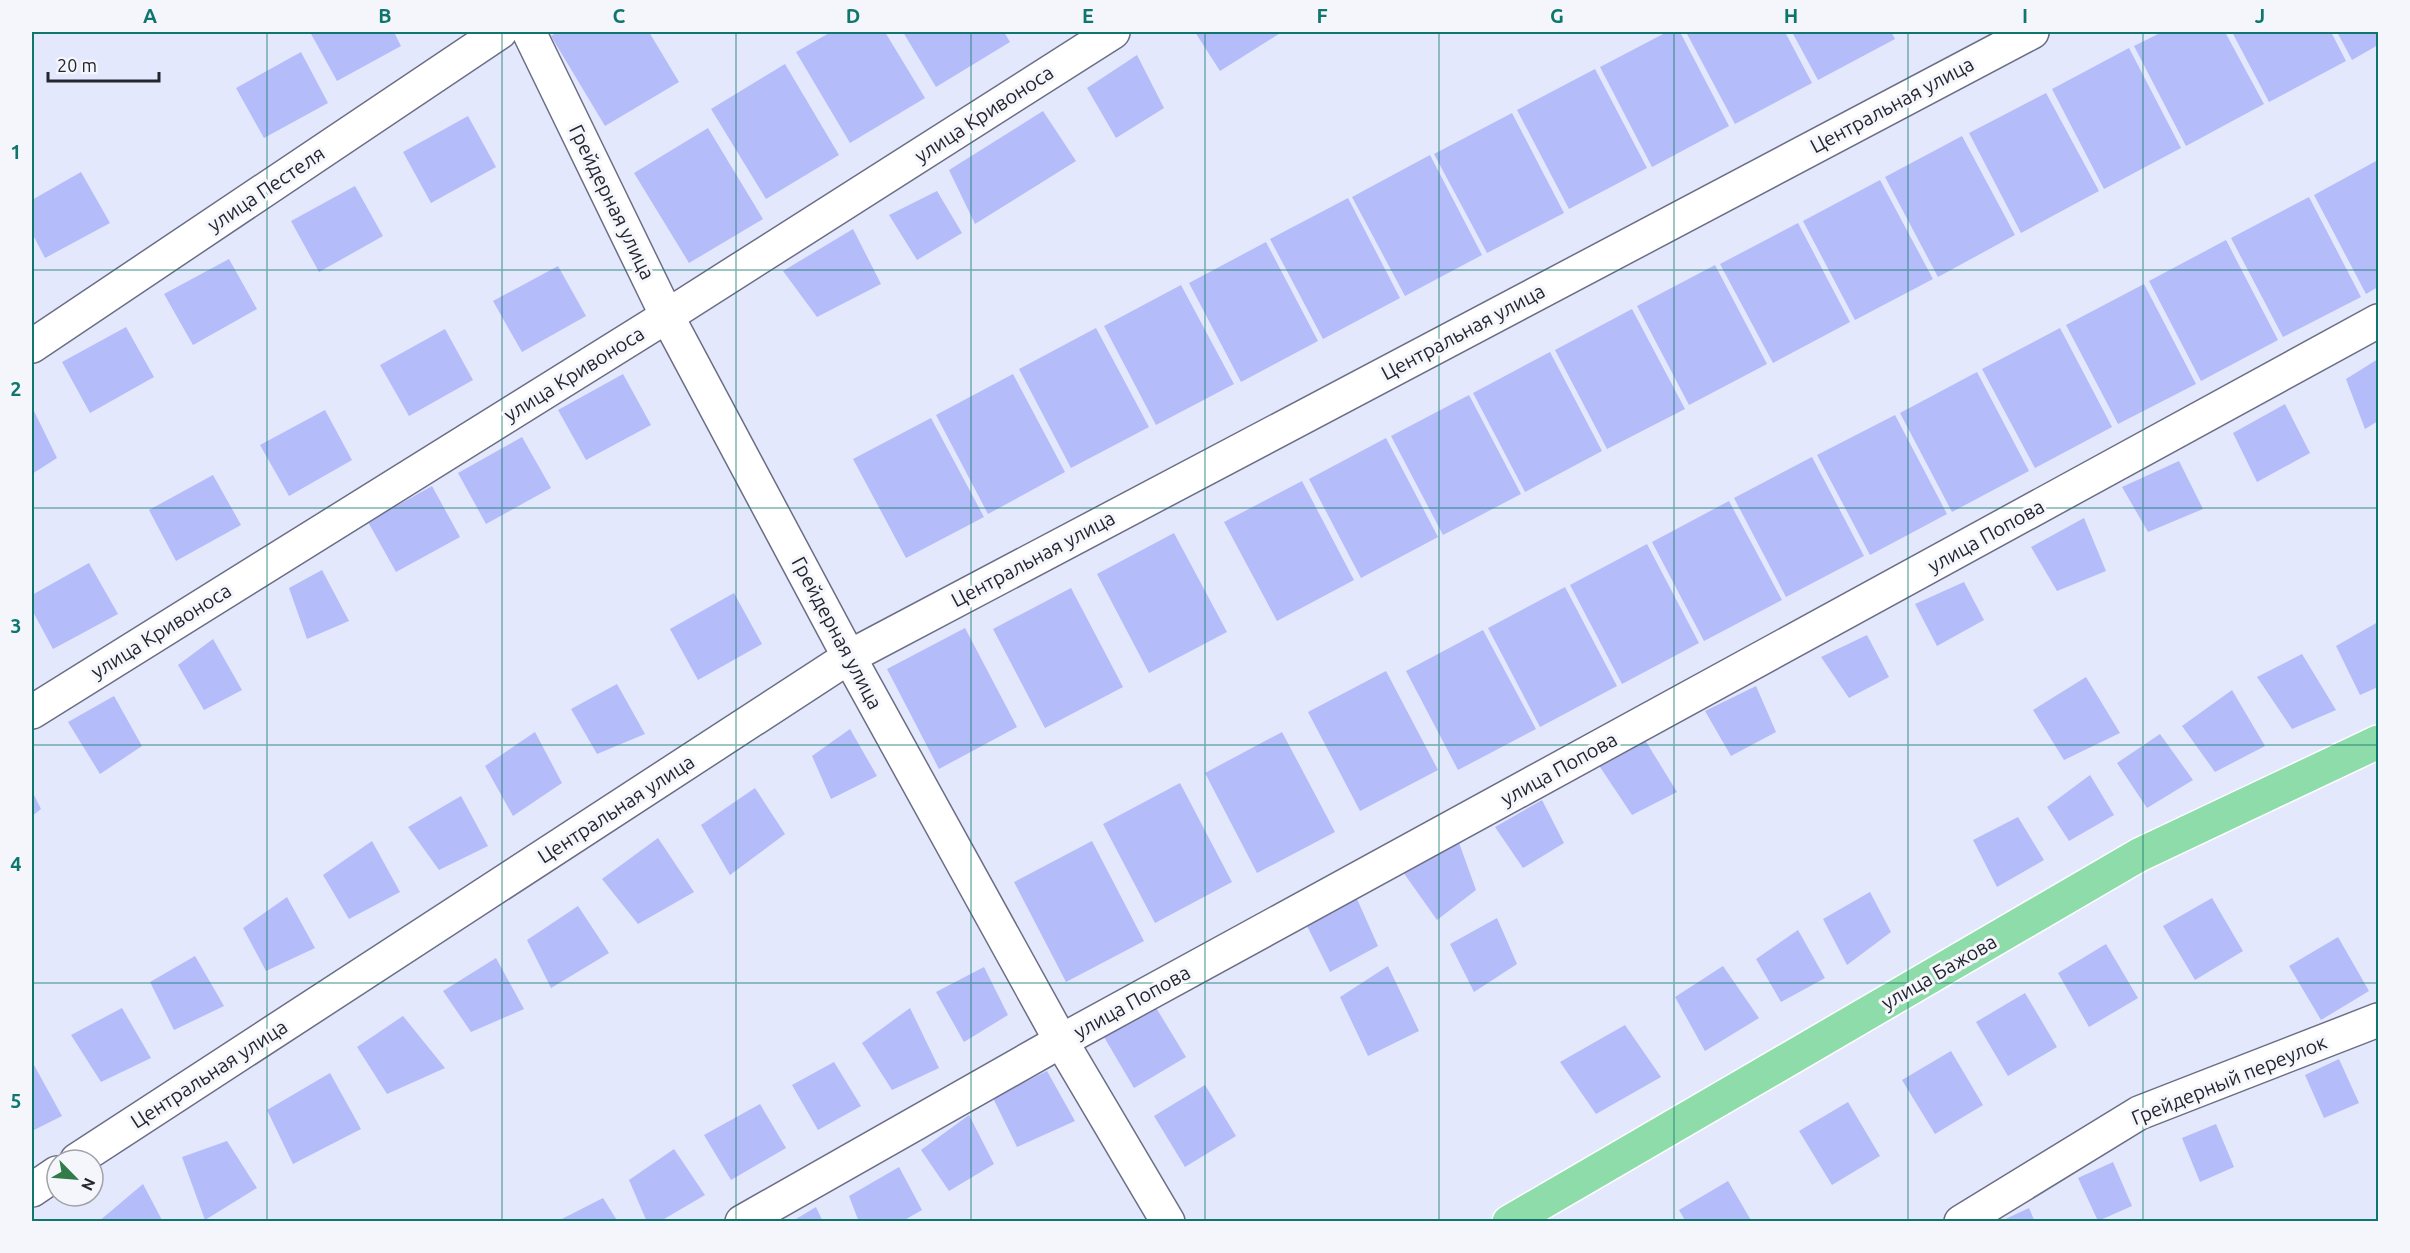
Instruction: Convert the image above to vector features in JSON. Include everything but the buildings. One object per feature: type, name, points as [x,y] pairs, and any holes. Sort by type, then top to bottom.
[{"type":"main road","name":"улица Бажова","points":[[1509,1221],[2139,855],[2379,742]]},
{"type":"street","name":"улица Пестеля","points":[[32,346],[500,32]]},
{"type":"street","name":"Грейдерная улица","points":[[529,32],[667,316],[849,657],[1061,1041],[1168,1221]]},
{"type":"street","name":"улица Кривоноса","points":[[32,712],[667,316],[1113,32]]},
{"type":"street","name":"Центральная улица","points":[[95,1148],[849,657],[2032,32]]},
{"type":"street","name":"улица Попова","points":[[742,1221],[1061,1041],[2379,321]]},
{"type":"street","name":"Грейдерный переулок","points":[[1961,1221],[2139,1113],[2379,1020]]},
{"type":"street","points":[[32,1190],[45,1181]]}]
